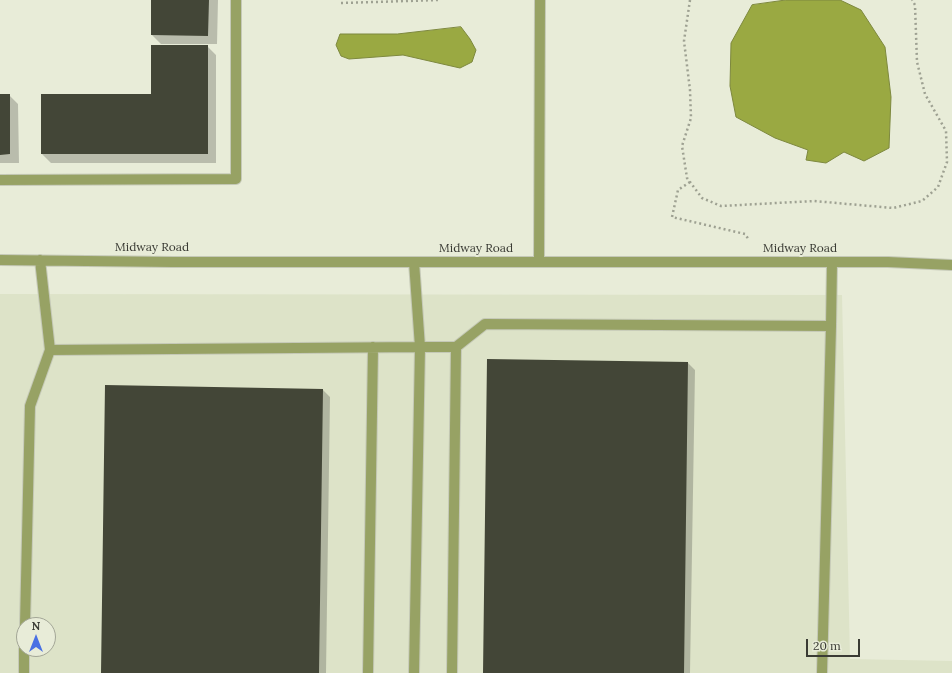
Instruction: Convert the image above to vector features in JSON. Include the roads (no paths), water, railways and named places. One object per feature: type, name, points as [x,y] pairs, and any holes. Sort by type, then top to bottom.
[{"type":"street","points":[[0,180],[236,179],[236,0]]},
{"type":"street","points":[[540,0],[540,262]]},
{"type":"street","name":"Midway Road","points":[[0,260],[888,262],[952,265]]},
{"type":"street","points":[[25,617],[30,406],[50,350],[40,260]]},
{"type":"street","points":[[414,262],[420,346],[414,673]]},
{"type":"street","points":[[822,673],[832,262]]},
{"type":"street","points":[[50,350],[420,346],[456,347],[485,324],[831,326]]},
{"type":"street","points":[[368,673],[373,347]]},
{"type":"street","points":[[452,673],[456,347]]},
{"type":"street","points":[[24,657],[24,673]]}]
